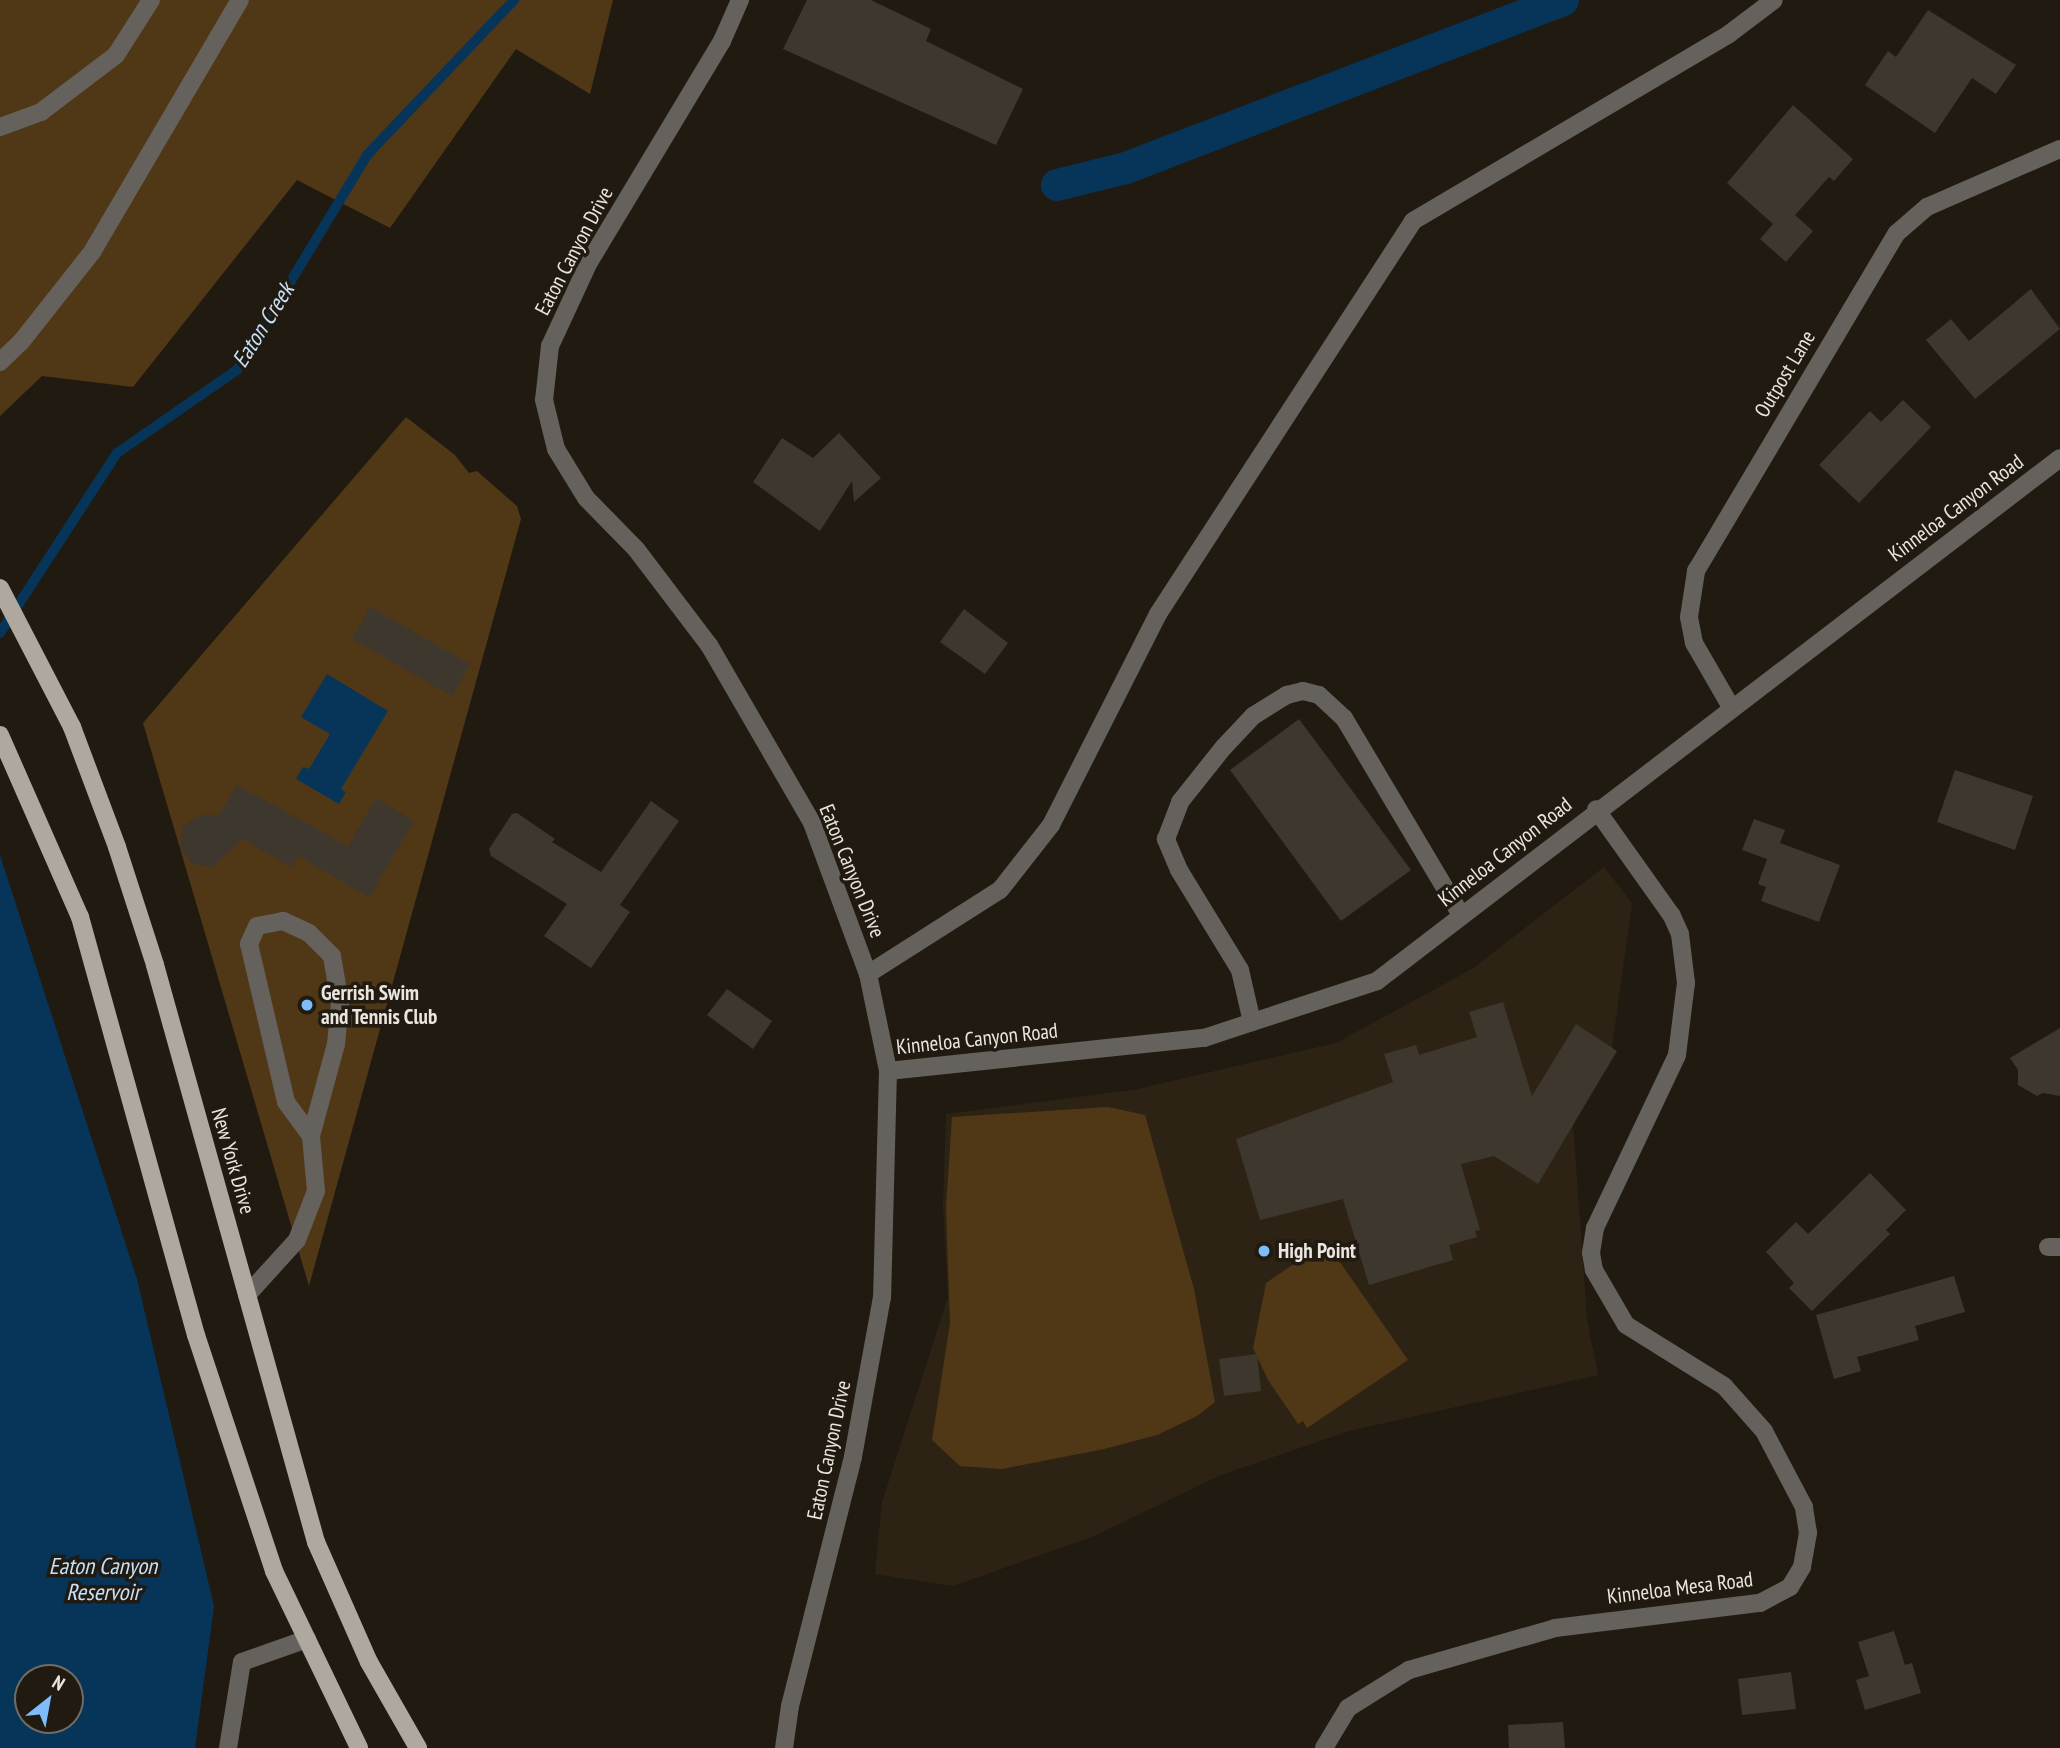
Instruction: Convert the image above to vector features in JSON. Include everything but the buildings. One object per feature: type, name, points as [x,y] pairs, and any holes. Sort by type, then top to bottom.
[{"type":"main road","name":"New York Drive","points":[[0,588],[72,727],[155,964],[316,1542],[369,1662],[418,1748]]},
{"type":"main road","points":[[0,735],[80,917],[205,1361],[274,1570],[359,1748]]},
{"type":"street","points":[[0,127],[41,112],[116,55],[151,0]]},
{"type":"street","points":[[0,362],[21,342],[92,252],[240,0]]},
{"type":"street","name":"Eaton Canyon Drive","points":[[740,0],[722,41],[589,262],[550,346],[544,400],[556,449],[586,498],[636,549],[709,645],[812,823],[868,974],[888,1071],[882,1297],[853,1457],[790,1706],[784,1748]]},
{"type":"street","points":[[868,974],[1000,890],[1051,825],[1157,614],[1413,221],[1729,34],[1774,0]]},
{"type":"street","name":"Outpost Lane","points":[[1731,707],[1694,643],[1690,590],[1696,571],[1785,419],[1897,233],[1927,207],[2060,149]]},
{"type":"street","name":"Kinneloa Canyon Road","points":[[888,1071],[1204,1038],[1377,981],[1596,809],[2060,458]]},
{"type":"street","points":[[1252,1022],[1240,970],[1170,853],[1166,839],[1171,820],[1223,748],[1254,716],[1287,695],[1303,691],[1329,702],[1343,718],[1461,915]]},
{"type":"street","name":"Kinneloa Mesa Road","points":[[1324,1748],[1348,1708],[1409,1670],[1555,1628],[1759,1603],[1790,1587],[1802,1567],[1808,1533],[1804,1507],[1764,1431],[1724,1385],[1626,1325],[1594,1270],[1591,1253],[1595,1228],[1677,1055],[1686,983],[1680,934],[1672,916],[1596,809]]},
{"type":"street","points":[[247,1294],[297,1240],[316,1191],[311,1136],[336,1044],[340,1003],[332,956],[309,933],[283,921],[257,926],[249,944],[286,1102],[311,1136]]},
{"type":"street","points":[[228,1748],[242,1662],[307,1639]]},
{"type":"shaded area","points":[[0,0],[613,0],[590,94],[516,49],[390,228],[297,180],[133,387],[42,376],[0,416]]},
{"type":"shaded area","name":"Gerrish Swim and Tennis Club","points":[[406,417],[455,455],[469,473],[477,471],[517,506],[521,519],[309,1286],[143,723]]},
{"type":"shaded area","name":"High Point","points":[[1604,867],[1632,903],[1610,1062],[1573,1124],[1587,1319],[1598,1375],[1349,1431],[1221,1475],[1092,1537],[953,1586],[875,1574],[882,1502],[948,1297],[943,1204],[946,1114],[1133,1090],[1336,1043],[1472,969]]},
{"type":"shaded area","points":[[1108,1107],[1145,1115],[1194,1289],[1215,1402],[1197,1416],[1157,1435],[1104,1449],[1002,1469],[960,1466],[932,1440],[950,1323],[946,1207],[952,1117]]},
{"type":"shaded area","points":[[1326,1242],[1408,1360],[1307,1428],[1303,1421],[1298,1424],[1268,1380],[1253,1348],[1266,1283]]},
{"type":"water","points":[[327,674],[388,711],[341,789],[346,792],[339,804],[296,779],[303,767],[309,769],[330,734],[301,717]]},
{"type":"water","name":"Eaton Canyon Reservoir","points":[[0,855],[137,1279],[214,1606],[195,1748],[0,1748]]},
{"type":"waterway","name":"Eaton Creek","points":[[0,633],[117,453],[237,370],[367,155],[514,0]]},
{"type":"waterway","points":[[1057,185],[1126,168],[1563,0]]},
{"type":"place","name":"Gerrish Swim and Tennis Club","points":[[307,1005]]},
{"type":"place","name":"High Point","points":[[1264,1251]]}]
